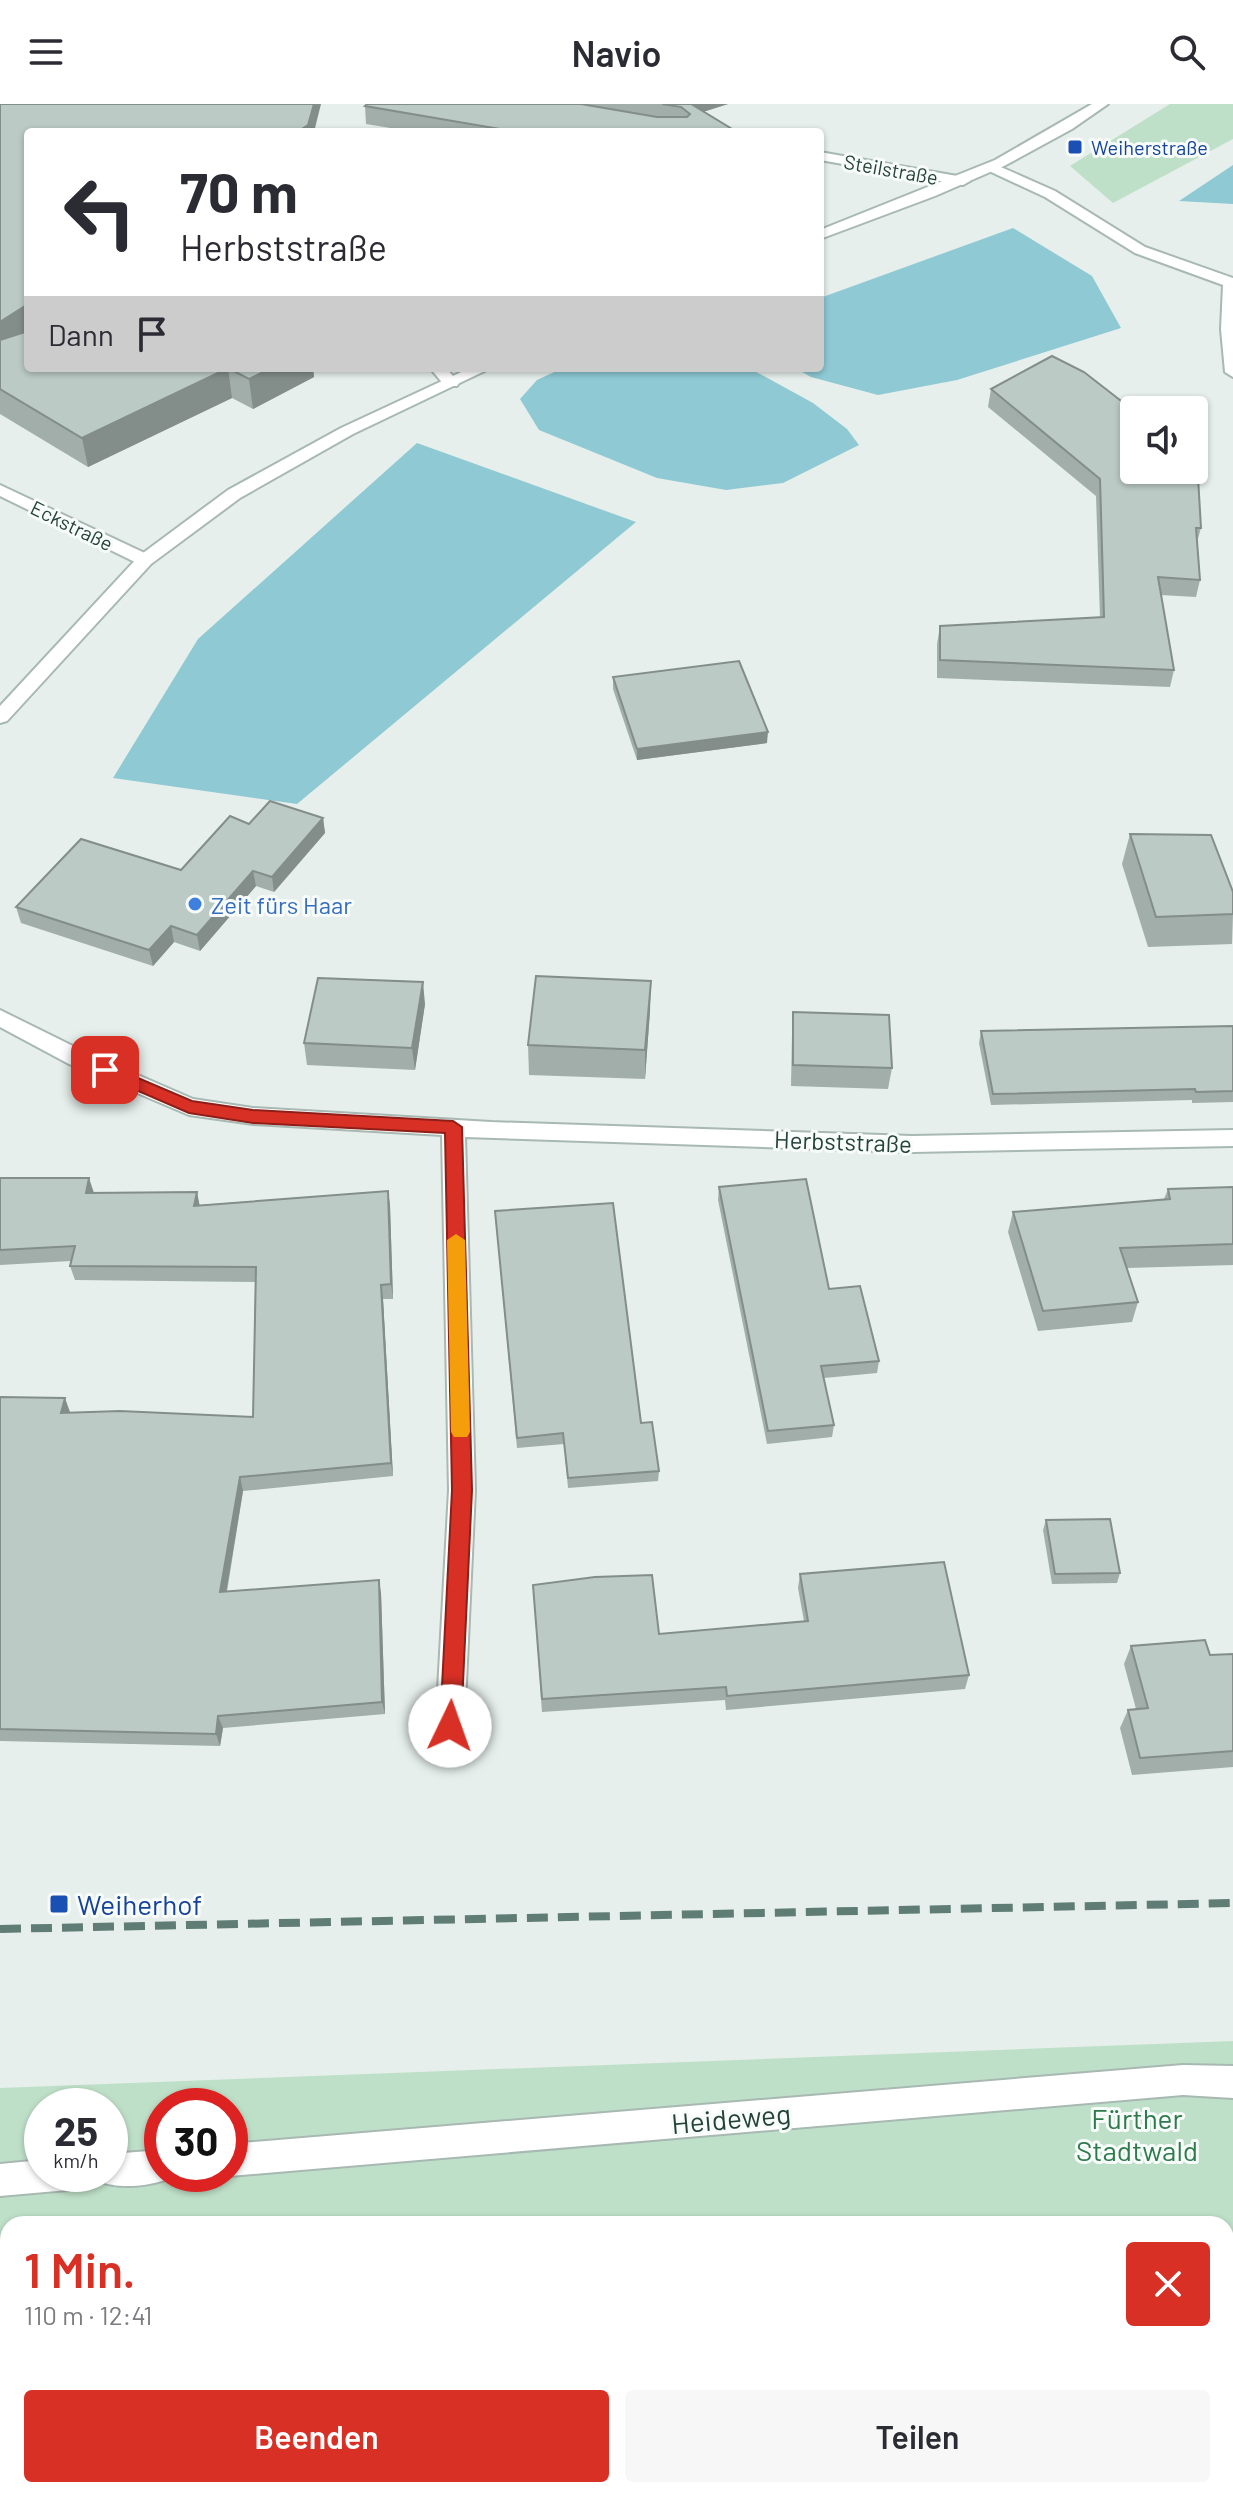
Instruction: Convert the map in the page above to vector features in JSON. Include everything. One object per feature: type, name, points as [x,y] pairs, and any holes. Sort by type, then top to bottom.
[{"type":"street","points":[[824,233],[994,168],[1057,136],[1101,104]]},
{"type":"street","name":"Steilstraße","points":[[824,157],[963,181]]},
{"type":"street","points":[[994,168],[1050,194],[1140,250],[1232,283],[1229,329],[1233,372]]},
{"type":"street","points":[[441,372],[451,383]]},
{"type":"street","points":[[0,717],[145,560],[234,494],[347,431],[474,372]]},
{"type":"street","name":"Eckstraße","points":[[0,490],[145,560]]},
{"type":"street","name":"Herbststraße","points":[[0,1018],[64,1052],[189,1107],[253,1116],[453,1127],[912,1144],[1233,1138]]},
{"type":"street","points":[[450,1726],[462,1490],[453,1127]]},
{"type":"street","name":"Heideweg","points":[[248,2158],[1183,2080],[1233,2082]]},
{"type":"street","points":[[0,2180],[24,2178]]},
{"type":"green space","points":[[1170,104],[1233,104],[1233,139],[1113,203],[1070,166]]},
{"type":"green space","name":"Fürther Stadtwald","points":[[1233,2041],[1233,2216],[0,2216],[0,2088]]},
{"type":"water","points":[[1233,165],[1233,204],[1179,201]]},
{"type":"water","points":[[1013,228],[1092,276],[1121,328],[957,380],[878,395],[802,372],[824,372],[824,297]]},
{"type":"water","points":[[554,372],[756,372],[813,403],[847,429],[859,445],[783,483],[726,490],[657,478],[539,430],[520,399],[537,380]]},
{"type":"water","points":[[417,443],[636,522],[297,804],[113,778],[198,639]]},
{"type":"building","points":[[0,104],[314,104],[308,125],[303,128],[24,128],[24,307],[0,322]]},
{"type":"building","points":[[581,104],[657,117],[687,117],[690,114],[681,107],[662,104],[691,104],[730,128],[494,128],[365,106]]},
{"type":"building","points":[[24,332],[24,372],[220,372],[82,438],[0,389],[0,340]]},
{"type":"building","points":[[1052,356],[1084,372],[1120,400],[1120,484],[1198,484],[1201,528],[1196,528],[1200,580],[1158,577],[1174,670],[940,660],[940,626],[1104,617],[1100,479],[991,389]]},
{"type":"building","points":[[236,372],[263,372],[249,379]]},
{"type":"building","points":[[739,661],[768,732],[637,749],[613,677]]},
{"type":"building","points":[[270,801],[323,818],[272,877],[253,871],[197,935],[171,926],[149,950],[16,907],[81,839],[181,870],[230,816],[249,824]]},
{"type":"building","points":[[1130,834],[1211,835],[1233,892],[1233,914],[1156,917]]},
{"type":"building","points":[[536,976],[651,981],[645,1050],[528,1045]]},
{"type":"building","points":[[318,978],[423,982],[412,1048],[304,1043]]},
{"type":"building","points":[[793,1012],[889,1015],[892,1068],[793,1065]]},
{"type":"building","points":[[1233,1026],[1233,1091],[1196,1092],[1195,1089],[993,1094],[981,1031]]},
{"type":"building","points":[[0,1178],[89,1178],[86,1193],[197,1192],[194,1206],[388,1191],[391,1284],[381,1285],[391,1463],[240,1477],[220,1592],[379,1580],[382,1702],[218,1716],[216,1734],[0,1729],[0,1397],[65,1398],[61,1413],[120,1411],[253,1417],[256,1267],[70,1266],[75,1246],[0,1250]]},
{"type":"building","points":[[806,1179],[829,1289],[860,1286],[879,1361],[821,1366],[834,1425],[768,1431],[719,1187]]},
{"type":"building","points":[[1233,1187],[1233,1244],[1120,1248],[1138,1302],[1043,1311],[1013,1212],[1170,1199],[1168,1189]]},
{"type":"building","points":[[613,1203],[641,1423],[652,1422],[659,1471],[568,1478],[563,1433],[517,1438],[495,1211]]},
{"type":"building","points":[[1110,1519],[1120,1573],[1055,1574],[1046,1520]]},
{"type":"building","points":[[944,1562],[969,1675],[727,1696],[726,1687],[542,1699],[533,1585],[595,1577],[652,1575],[659,1634],[808,1621],[800,1574]]},
{"type":"building","points":[[1205,1640],[1210,1655],[1233,1654],[1233,1751],[1140,1758],[1128,1710],[1148,1708],[1131,1646]]},
{"type":"railway","points":[[0,1929],[1233,1903]]},
{"type":"slow traffic","points":[[456,1240],[461,1432]]},
{"type":"place","name":"Weiherstraße","points":[[1075,147]]},
{"type":"place","name":"Zeit fürs Haar","points":[[195,904]]},
{"type":"place","name":"Weiherhof","points":[[59,1904]]},
{"type":"route","points":[[105,1070],[189,1107],[253,1116],[453,1127],[462,1490],[450,1726]]}]
